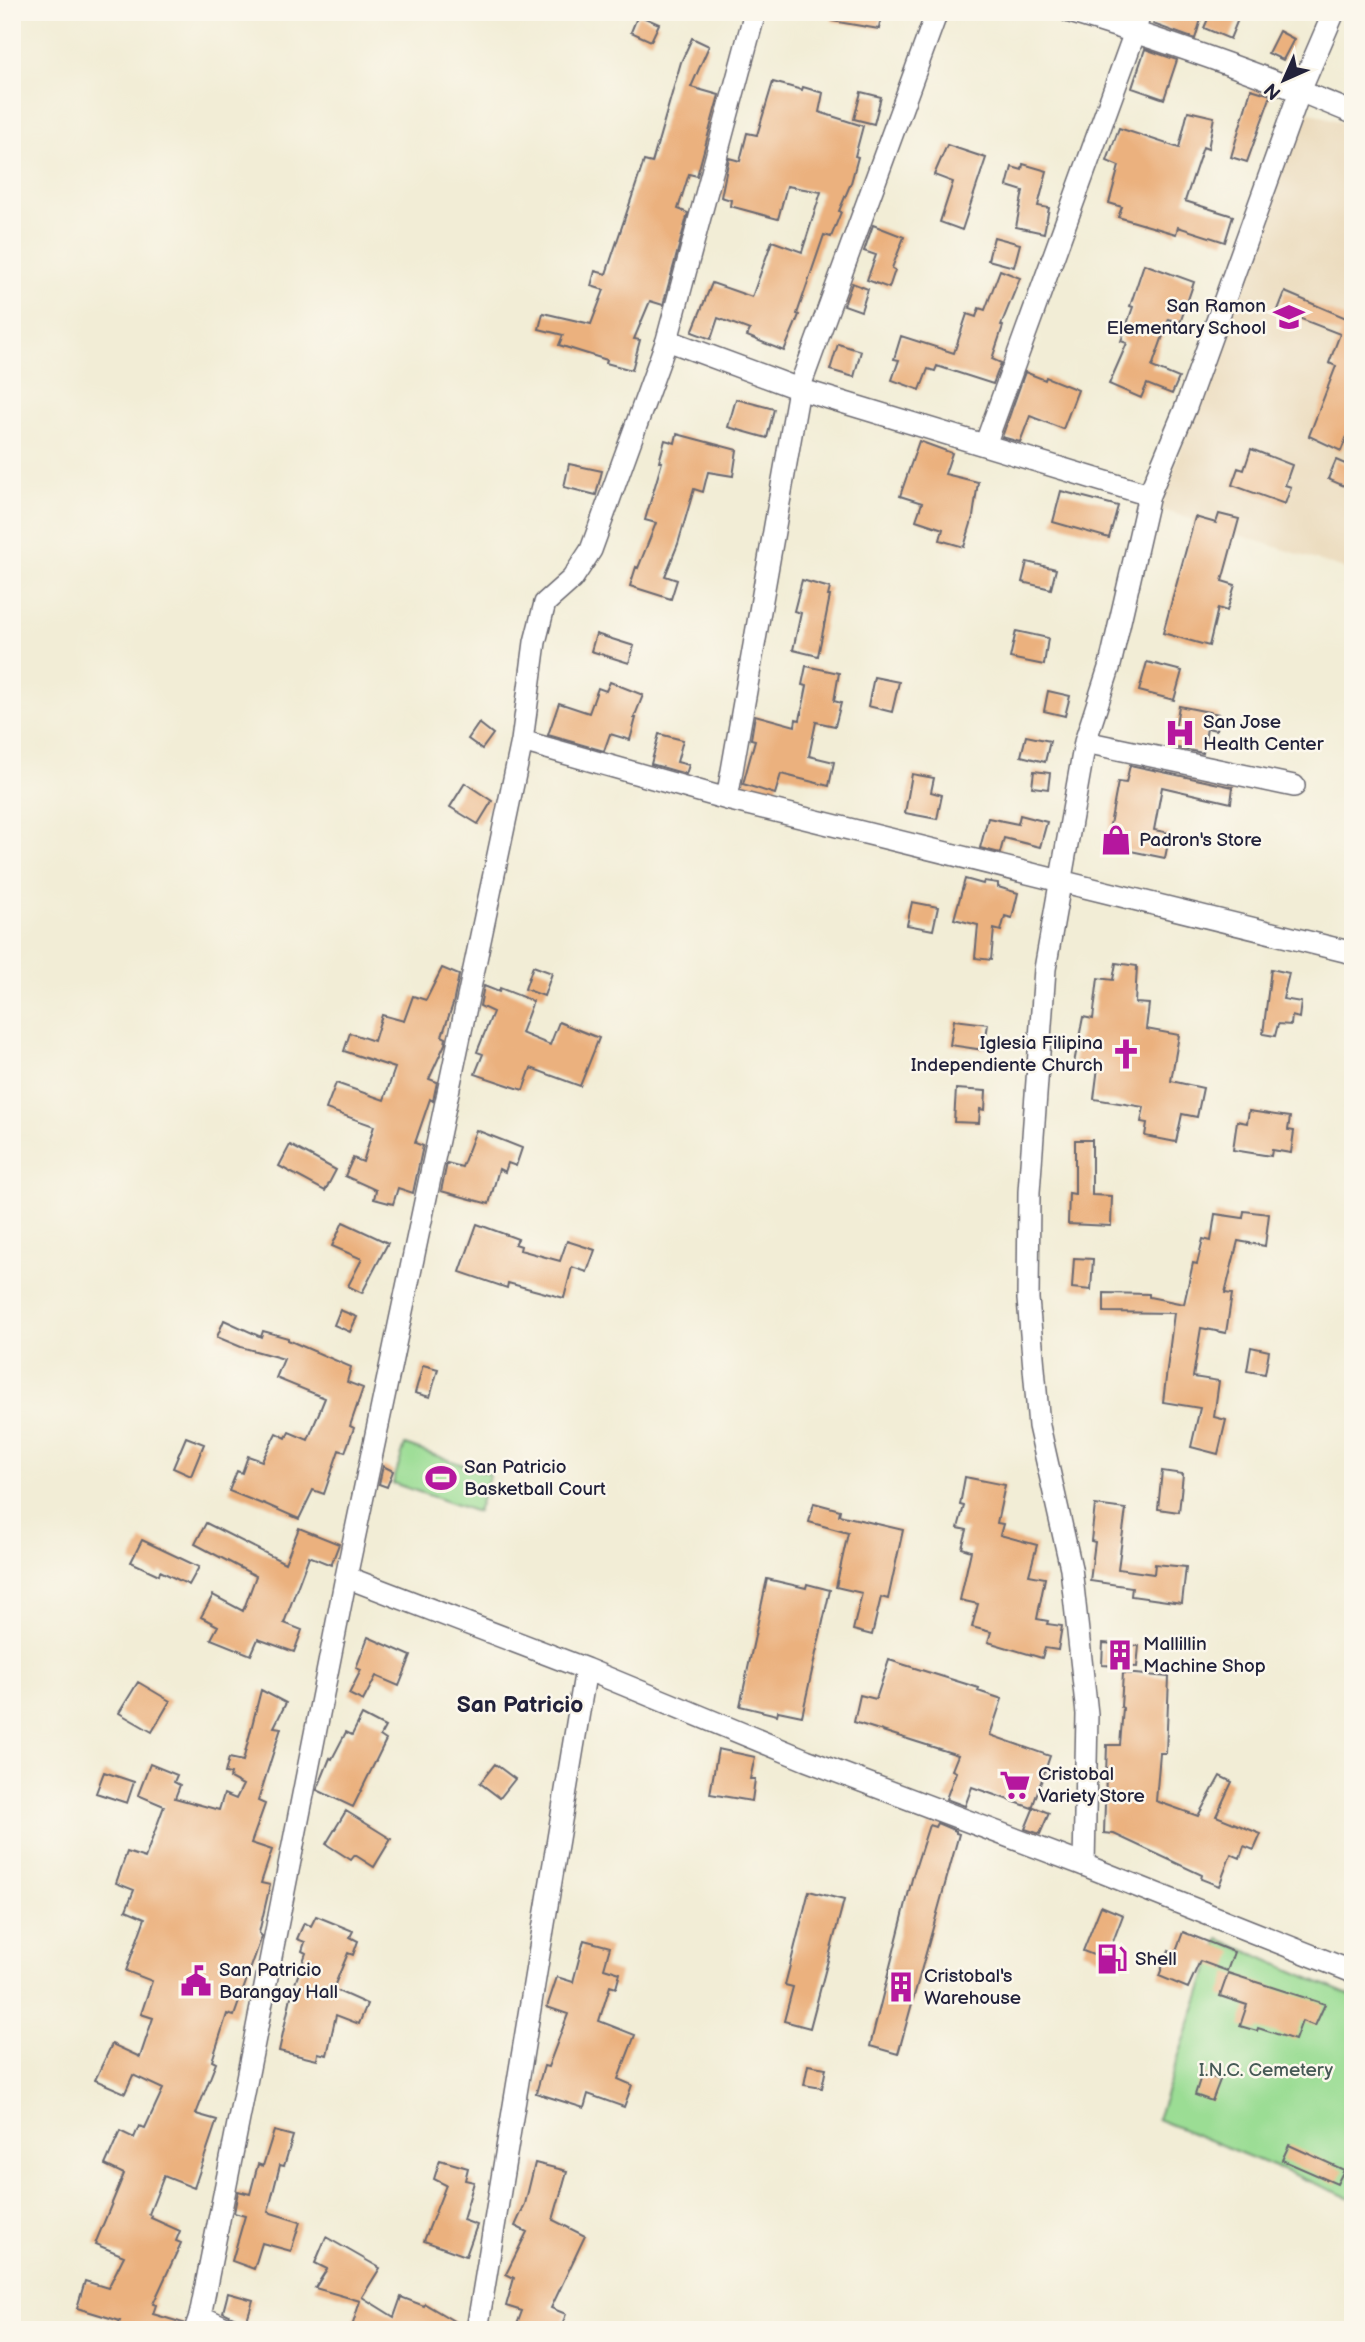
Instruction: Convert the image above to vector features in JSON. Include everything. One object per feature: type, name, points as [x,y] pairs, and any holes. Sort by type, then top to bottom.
[{"type":"street","points":[[230,2330],[197,2323],[346,1577],[522,741],[535,642],[545,603],[572,579],[591,550],[667,340],[755,12]]},
{"type":"street","points":[[727,799],[799,389],[937,12]]},
{"type":"street","points":[[1070,12],[1137,22],[1353,113]]},
{"type":"street","points":[[1084,1865],[1087,1714],[1071,1568],[1039,1426],[1028,1299],[1029,1192],[1045,969],[1085,742],[1110,665],[1149,495],[1195,383],[1300,91],[1334,12]]},
{"type":"street","points":[[985,445],[1137,22]]},
{"type":"street","points":[[667,340],[799,389],[1149,495]]},
{"type":"street","points":[[522,741],[727,799],[1353,953]]},
{"type":"street","points":[[1085,742],[1294,786]]},
{"type":"street","points":[[346,1577],[586,1669],[806,1760],[1084,1865],[1353,1972]]},
{"type":"street","points":[[477,2330],[586,1669]]},
{"type":"shaded area","name":"San Ramon Elementary School","points":[[1297,108],[1353,126],[1353,572],[1160,509]]},
{"type":"green space","name":"San Patricio Basketball Court","points":[[405,1445],[490,1474],[477,1512],[393,1483]]},
{"type":"green space","name":"I.N.C. Cemetery","points":[[1219,1939],[1353,1997],[1353,2199],[1157,2119]]},
{"type":"building","points":[[833,12],[882,12],[879,29],[832,21]]},
{"type":"building","points":[[1157,12],[1189,12],[1202,16],[1195,39],[1153,24]]},
{"type":"building","points":[[1211,12],[1241,12],[1230,39],[1204,28]]},
{"type":"building","points":[[638,15],[659,24],[651,41],[631,32]]},
{"type":"building","points":[[1279,31],[1294,39],[1283,60],[1268,53]]},
{"type":"building","points":[[692,38],[709,46],[691,87],[719,95],[697,176],[689,174],[678,209],[688,213],[663,305],[650,301],[634,339],[640,340],[632,370],[559,345],[563,335],[539,329],[543,313],[591,324],[604,290],[591,286],[595,271],[606,274],[644,161],[652,163],[681,62]]},
{"type":"building","points":[[1145,49],[1177,60],[1164,99],[1132,88]]},
{"type":"building","points":[[773,82],[823,93],[819,112],[863,126],[855,156],[858,157],[839,211],[841,212],[831,237],[824,235],[797,314],[799,315],[784,351],[747,336],[750,330],[718,318],[711,339],[692,332],[712,283],[752,297],[772,241],[802,252],[821,192],[787,186],[778,219],[730,206],[731,200],[721,197],[729,158],[740,161],[747,133],[757,135]]},
{"type":"building","points":[[1251,89],[1271,95],[1247,162],[1231,157]]},
{"type":"building","points":[[861,92],[881,97],[874,124],[854,119]]},
{"type":"building","points":[[1188,111],[1214,117],[1208,149],[1203,147],[1185,201],[1233,216],[1225,242],[1178,227],[1176,234],[1118,217],[1122,207],[1109,203],[1119,166],[1107,161],[1119,128],[1179,148]]},
{"type":"building","points":[[947,145],[986,158],[962,230],[940,222],[953,182],[934,175]]},
{"type":"building","points":[[1023,164],[1047,171],[1038,206],[1049,208],[1044,233],[1016,227],[1023,191],[1007,186],[1012,167],[1022,170]]},
{"type":"building","points":[[873,225],[904,237],[892,268],[895,270],[889,288],[867,280],[876,255],[864,251]]},
{"type":"building","points":[[994,237],[1020,244],[1014,267],[988,260]]},
{"type":"building","points":[[1144,264],[1194,282],[1180,323],[1169,319],[1152,367],[1179,378],[1172,394],[1147,384],[1141,398],[1109,384],[1127,343],[1121,341]]},
{"type":"building","points":[[1000,270],[1020,278],[1001,325],[1003,326],[992,359],[1001,363],[993,384],[937,366],[935,371],[928,369],[920,390],[892,380],[899,360],[894,359],[901,336],[954,353],[967,314],[976,317],[979,308],[985,310]]},
{"type":"building","points":[[852,283],[868,289],[861,311],[844,305]]},
{"type":"building","points":[[1285,292],[1346,318],[1351,304],[1353,305],[1353,421],[1341,451],[1309,436],[1336,366],[1329,363],[1340,334],[1278,310]]},
{"type":"building","points":[[838,344],[861,351],[854,377],[830,370]]},
{"type":"building","points":[[1025,372],[1078,390],[1063,429],[1030,416],[1020,442],[1002,437]]},
{"type":"building","points":[[736,399],[774,409],[767,438],[728,427]]},
{"type":"building","points":[[677,434],[737,450],[733,476],[708,472],[703,492],[694,489],[678,544],[665,576],[677,580],[671,599],[630,586],[656,523],[645,520],[662,462],[659,462],[665,440],[675,443]]},
{"type":"building","points":[[919,441],[952,453],[945,474],[978,482],[973,517],[964,547],[940,540],[943,529],[916,520],[922,503],[900,496]]},
{"type":"building","points":[[1251,449],[1292,465],[1285,485],[1291,487],[1285,504],[1232,485],[1238,468],[1244,470]]},
{"type":"building","points":[[1336,460],[1352,467],[1344,486],[1328,479]]},
{"type":"building","points":[[569,464],[602,471],[596,495],[564,487]]},
{"type":"building","points":[[1061,491],[1118,506],[1109,538],[1053,522]]},
{"type":"building","points":[[1219,514],[1239,519],[1222,581],[1235,585],[1227,611],[1218,608],[1209,646],[1163,633],[1195,517],[1216,523]]},
{"type":"building","points":[[1027,562],[1056,569],[1051,589],[1022,582]]},
{"type":"building","points":[[802,580],[830,588],[818,656],[793,650],[801,613],[794,611]]},
{"type":"building","points":[[1016,631],[1048,638],[1044,665],[1010,658]]},
{"type":"building","points":[[596,634],[634,646],[629,663],[591,651]]},
{"type":"building","points":[[1147,662],[1182,671],[1174,700],[1139,691]]},
{"type":"building","points":[[806,666],[839,673],[834,701],[841,703],[835,726],[816,722],[809,756],[834,762],[829,786],[781,774],[775,794],[743,784],[755,740],[751,739],[755,715],[795,726],[796,719],[800,720],[807,686],[802,685]]},
{"type":"building","points":[[874,677],[899,682],[892,712],[868,706]]},
{"type":"building","points":[[610,682],[643,695],[634,718],[630,740],[610,734],[604,751],[548,735],[559,703],[589,713],[598,688],[606,691]]},
{"type":"building","points":[[1048,691],[1070,696],[1065,716],[1044,711]]},
{"type":"building","points":[[1179,706],[1219,714],[1216,730],[1207,728],[1203,753],[1172,747]]},
{"type":"building","points":[[479,723],[493,734],[482,749],[468,739]]},
{"type":"building","points":[[659,734],[683,740],[677,762],[689,765],[686,774],[651,764]]},
{"type":"building","points":[[1026,736],[1050,741],[1045,762],[1021,756]]},
{"type":"building","points":[[1130,765],[1233,787],[1231,803],[1162,787],[1154,830],[1170,833],[1165,858],[1106,846],[1118,782],[1126,783]]},
{"type":"building","points":[[1034,771],[1050,773],[1048,789],[1032,787]]},
{"type":"building","points":[[912,774],[934,778],[931,792],[942,795],[937,819],[905,813]]},
{"type":"building","points":[[465,783],[492,801],[478,824],[450,807]]},
{"type":"building","points":[[1020,815],[1047,822],[1040,847],[1004,838],[1000,853],[980,848],[988,818],[1018,824]]},
{"type":"building","points":[[965,879],[983,884],[984,881],[998,883],[998,887],[1018,893],[1012,918],[1005,916],[1001,931],[994,929],[991,960],[975,958],[978,925],[954,919]]},
{"type":"building","points":[[912,902],[938,907],[933,930],[907,925]]},
{"type":"building","points":[[1116,963],[1137,966],[1135,1003],[1149,1004],[1146,1029],[1179,1035],[1171,1081],[1203,1088],[1197,1117],[1182,1114],[1176,1142],[1145,1136],[1147,1123],[1141,1122],[1144,1107],[1094,1099],[1098,1067],[1074,1063],[1083,1017],[1093,1019],[1098,978],[1113,980]]},
{"type":"building","points":[[533,966],[552,973],[544,996],[525,989]]},
{"type":"building","points":[[442,968],[459,975],[442,1036],[446,1038],[445,1044],[429,1079],[437,1082],[433,1101],[430,1099],[415,1143],[423,1146],[413,1193],[398,1188],[393,1204],[374,1199],[376,1190],[345,1176],[353,1158],[363,1162],[374,1126],[326,1109],[336,1083],[384,1100],[395,1068],[344,1051],[350,1033],[374,1041],[382,1015],[404,1021],[413,996],[426,1000]]},
{"type":"building","points":[[1271,969],[1289,973],[1283,999],[1301,1002],[1299,1018],[1292,1016],[1291,1025],[1278,1024],[1275,1036],[1263,1034]]},
{"type":"building","points":[[484,986],[499,992],[500,988],[533,1001],[521,1033],[550,1045],[559,1022],[599,1038],[580,1086],[531,1068],[523,1090],[475,1074],[483,1054],[477,1052],[493,1012],[480,1006]]},
{"type":"building","points":[[954,1020],[988,1024],[984,1050],[950,1045]]},
{"type":"building","points":[[956,1089],[986,1091],[985,1110],[980,1109],[979,1123],[954,1122]]},
{"type":"building","points":[[1249,1111],[1290,1117],[1288,1130],[1294,1131],[1291,1153],[1272,1150],[1271,1156],[1233,1150],[1237,1121],[1247,1123]]},
{"type":"building","points":[[476,1130],[522,1148],[516,1166],[508,1163],[505,1172],[499,1169],[489,1204],[441,1191],[447,1163],[462,1167]]},
{"type":"building","points":[[1075,1140],[1092,1140],[1092,1195],[1112,1196],[1111,1226],[1068,1224],[1069,1193],[1075,1194]]},
{"type":"building","points":[[290,1145],[336,1170],[325,1191],[279,1166]]},
{"type":"building","points":[[1244,1211],[1269,1214],[1265,1246],[1238,1241],[1225,1293],[1232,1294],[1226,1333],[1201,1328],[1193,1377],[1219,1381],[1214,1417],[1226,1420],[1218,1454],[1191,1447],[1200,1408],[1163,1402],[1174,1313],[1104,1312],[1104,1293],[1149,1294],[1149,1297],[1184,1304],[1193,1263],[1197,1264],[1203,1239],[1211,1241],[1215,1214],[1243,1218]]},
{"type":"building","points":[[343,1222],[388,1243],[362,1293],[348,1286],[362,1259],[332,1246]]},
{"type":"building","points":[[477,1224],[518,1239],[515,1244],[521,1246],[520,1250],[560,1261],[567,1241],[595,1250],[587,1272],[572,1267],[564,1298],[508,1283],[507,1288],[460,1272]]},
{"type":"building","points":[[1074,1258],[1093,1259],[1091,1290],[1072,1288]]},
{"type":"building","points":[[340,1310],[357,1317],[350,1332],[334,1325]]},
{"type":"building","points":[[224,1320],[261,1337],[263,1331],[288,1338],[351,1367],[347,1382],[363,1388],[350,1426],[354,1428],[345,1452],[339,1450],[324,1494],[313,1490],[299,1519],[229,1491],[237,1471],[242,1473],[248,1456],[262,1461],[276,1433],[286,1438],[289,1432],[308,1440],[325,1398],[276,1378],[284,1359],[217,1337]]},
{"type":"building","points":[[1251,1347],[1269,1351],[1265,1374],[1247,1371]]},
{"type":"building","points":[[423,1365],[438,1369],[430,1397],[415,1393]]},
{"type":"building","points":[[186,1437],[204,1444],[191,1476],[173,1468]]},
{"type":"building","points":[[383,1466],[393,1471],[387,1487],[379,1484]]},
{"type":"building","points":[[1162,1471],[1183,1474],[1179,1512],[1158,1509]]},
{"type":"building","points":[[965,1477],[1005,1485],[997,1523],[1003,1524],[1000,1535],[1037,1545],[1029,1575],[1045,1578],[1037,1619],[1048,1621],[1047,1624],[1062,1626],[1058,1650],[1045,1648],[1042,1658],[988,1642],[991,1632],[972,1627],[978,1604],[960,1600],[971,1551],[962,1548],[967,1530],[958,1528],[964,1506],[960,1505]]},
{"type":"building","points":[[814,1503],[840,1510],[839,1515],[903,1530],[888,1599],[881,1597],[872,1635],[853,1630],[862,1593],[836,1587],[848,1533],[809,1522]]},
{"type":"building","points":[[1095,1505],[1126,1509],[1118,1569],[1154,1574],[1155,1564],[1186,1567],[1182,1603],[1131,1596],[1132,1587],[1090,1581],[1095,1542],[1091,1541]]},
{"type":"building","points":[[206,1523],[285,1563],[299,1528],[339,1544],[331,1565],[309,1556],[284,1623],[302,1630],[294,1652],[258,1639],[251,1655],[211,1639],[218,1626],[201,1617],[213,1595],[243,1611],[256,1576],[195,1544]]},
{"type":"building","points":[[142,1540],[199,1567],[189,1585],[160,1571],[159,1575],[131,1562]]},
{"type":"building","points":[[767,1579],[806,1588],[807,1584],[830,1590],[802,1716],[778,1711],[777,1715],[740,1706]]},
{"type":"building","points":[[368,1637],[411,1656],[399,1686],[376,1676],[363,1701],[349,1694],[361,1670],[356,1668]]},
{"type":"building","name":"Mallillin Machine Shop","points":[[1103,1643],[1139,1646],[1137,1667],[1102,1665]]},
{"type":"building","points":[[889,1660],[979,1688],[978,1691],[1002,1699],[990,1735],[1050,1756],[1032,1808],[972,1787],[965,1806],[946,1799],[956,1772],[952,1770],[958,1755],[854,1722],[860,1695],[876,1699]]},
{"type":"building","points":[[1123,1673],[1169,1677],[1166,1753],[1160,1753],[1156,1801],[1198,1816],[1220,1776],[1232,1782],[1216,1816],[1261,1834],[1254,1850],[1244,1846],[1240,1858],[1231,1854],[1219,1886],[1201,1879],[1202,1875],[1114,1834],[1104,1833],[1107,1745],[1120,1745]]},
{"type":"building","points":[[138,1682],[170,1701],[152,1732],[119,1713]]},
{"type":"building","points":[[261,1690],[286,1703],[274,1727],[281,1728],[258,1801],[265,1804],[251,1843],[272,1850],[261,1883],[270,1885],[259,1933],[262,1936],[234,2016],[227,2014],[212,2061],[216,2063],[196,2114],[217,2120],[194,2188],[164,2176],[149,2214],[151,2218],[180,2231],[176,2241],[181,2243],[153,2304],[156,2305],[153,2314],[183,2323],[182,2330],[131,2330],[118,2326],[120,2321],[77,2308],[85,2281],[108,2288],[124,2256],[95,2244],[124,2174],[105,2165],[120,2131],[134,2138],[139,2126],[145,2128],[163,2089],[133,2075],[125,2093],[95,2080],[112,2044],[140,2057],[153,2018],[141,2014],[152,1981],[126,1971],[145,1918],[126,1910],[134,1890],[116,1883],[127,1852],[145,1858],[164,1806],[138,1795],[150,1764],[177,1775],[174,1782],[180,1785],[175,1798],[219,1810],[224,1794],[236,1799],[243,1785],[230,1778],[231,1774],[225,1773],[229,1758],[243,1761]]},
{"type":"building","points":[[362,1715],[385,1727],[380,1736],[386,1740],[353,1807],[317,1790],[330,1758],[332,1759],[346,1732],[352,1735]]},
{"type":"building","points":[[718,1749],[755,1757],[750,1779],[755,1779],[752,1801],[710,1794]]},
{"type":"building","points":[[495,1764],[515,1779],[500,1798],[480,1783]]},
{"type":"building","points":[[104,1772],[134,1782],[127,1803],[96,1793]]},
{"type":"building","points":[[1034,1807],[1049,1813],[1040,1834],[1025,1829]]},
{"type":"building","points":[[346,1811],[391,1839],[374,1867],[355,1855],[351,1860],[326,1844]]},
{"type":"building","points":[[937,1823],[959,1834],[898,2054],[870,2046],[913,1875],[929,1825],[935,1827]]},
{"type":"building","points":[[809,1891],[844,1900],[810,2028],[784,2021],[793,1987],[785,1985]]},
{"type":"building","points":[[1101,1906],[1123,1915],[1106,1960],[1083,1951]]},
{"type":"building","points":[[316,1916],[353,1931],[350,1937],[358,1941],[353,1955],[348,1953],[333,1989],[367,2004],[359,2024],[336,2015],[327,2055],[318,2053],[317,2060],[279,2051],[292,1992],[306,1953],[302,1951],[305,1942],[297,1939],[304,1923],[311,1926]]},
{"type":"building","points":[[1183,1932],[1234,1952],[1227,1971],[1200,1961],[1188,1988],[1159,1976],[1169,1950],[1175,1953]]},
{"type":"building","points":[[584,1940],[610,1947],[604,1968],[620,1973],[616,1988],[610,1986],[599,2021],[635,2035],[618,2079],[632,2085],[624,2107],[588,2094],[584,2108],[536,2093],[544,2066],[548,2067],[568,2014],[547,2007],[557,1977],[573,1982]]},
{"type":"building","points":[[1228,1973],[1325,2004],[1315,2026],[1302,2021],[1295,2040],[1258,2028],[1257,2031],[1240,2026],[1247,2005],[1220,1996]]},
{"type":"building","points":[[808,2065],[826,2068],[822,2088],[804,2085]]},
{"type":"building","points":[[1202,2073],[1220,2080],[1212,2101],[1195,2095]]},
{"type":"building","points":[[274,2131],[293,2136],[284,2166],[280,2165],[268,2212],[300,2222],[291,2251],[262,2243],[254,2269],[232,2261],[245,2216],[234,2213],[238,2191],[250,2194],[258,2164],[263,2166]]},
{"type":"building","points":[[1289,2145],[1344,2170],[1337,2184],[1282,2160]]},
{"type":"building","points":[[440,2160],[468,2168],[465,2180],[474,2182],[463,2220],[477,2225],[466,2256],[424,2241],[446,2185],[434,2179]]},
{"type":"building","points":[[535,2163],[567,2171],[553,2220],[585,2236],[551,2308],[566,2314],[560,2330],[515,2330],[522,2311],[506,2306],[514,2278],[506,2274],[527,2232],[515,2226],[525,2204]]},
{"type":"building","points":[[326,2237],[380,2268],[362,2297],[394,2317],[401,2297],[424,2306],[425,2304],[464,2327],[464,2330],[351,2330],[360,2301],[315,2288],[327,2269],[315,2263]]},
{"type":"building","points":[[228,2293],[253,2300],[246,2323],[223,2312]]},
{"type":"place","name":"San Ramon Elementary School","points":[[1289,317]]},
{"type":"place","name":"San Jose Health Center","points":[[1180,733]]},
{"type":"place","name":"Padron's Store","points":[[1116,840]]},
{"type":"place","name":"Iglesia Filipina Independiente Church","points":[[1126,1054]]},
{"type":"place","name":"San Patricio Basketball Court","points":[[441,1478]]},
{"type":"place","name":"Mallillin Machine Shop","points":[[1120,1655]]},
{"type":"place","name":"Cristobal Variety Store","points":[[1015,1785]]},
{"type":"place","name":"Shell","points":[[1112,1959]]},
{"type":"place","name":"San Patricio Barangay Hall","points":[[196,1981]]},
{"type":"place","name":"Cristobal's Warehouse","points":[[901,1987]]},
{"type":"district","name":"San Patricio","points":[[520,1705]]}]
